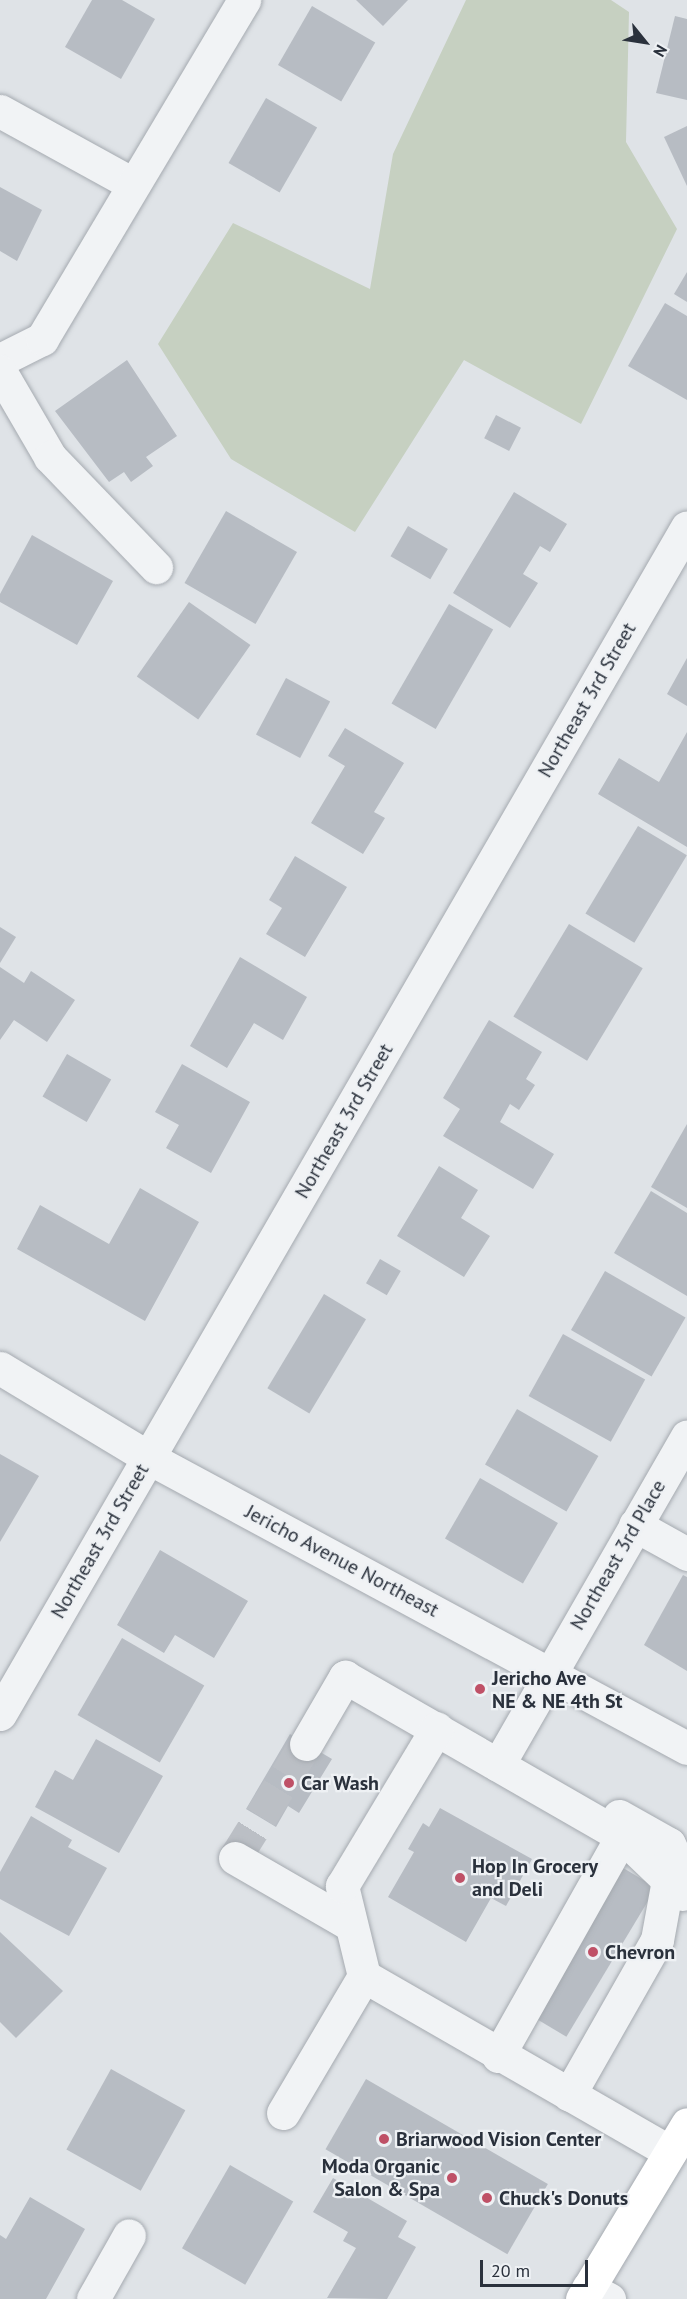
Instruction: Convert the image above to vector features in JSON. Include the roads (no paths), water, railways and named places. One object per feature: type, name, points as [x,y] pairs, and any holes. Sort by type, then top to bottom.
[{"type":"main road","points":[[593,2295],[687,2124]]},
{"type":"street","points":[[0,360],[42,339],[244,0]]},
{"type":"street","points":[[0,111],[133,184]]},
{"type":"street","points":[[0,371],[50,457],[156,567]]},
{"type":"street","name":"Northeast 3rd Street","points":[[0,1714],[687,527]]},
{"type":"street","name":"Jericho Avenue Northeast","points":[[0,1368],[149,1458],[687,1748]]},
{"type":"street","name":"Northeast 3rd Place","points":[[501,1759],[687,1436]]},
{"type":"street","points":[[635,1525],[687,1554]]},
{"type":"street","points":[[306,1743],[345,1677],[437,1728],[669,1844],[684,1876],[680,1911],[657,1940],[569,2095]]},
{"type":"street","points":[[437,1728],[342,1886],[364,1976],[498,2056],[670,2152]]},
{"type":"street","points":[[501,1759],[622,1836],[668,1880],[657,1940]]},
{"type":"street","points":[[498,2056],[622,1836]]},
{"type":"street","points":[[235,1858],[351,1925]]},
{"type":"street","points":[[283,2113],[364,1976]]},
{"type":"street","points":[[93,2299],[129,2235]]},
{"type":"tunnel","points":[[235,1858],[306,1744]]},
{"type":"place","name":"Jericho Ave NE & NE 4th St","points":[[480,1689]]},
{"type":"place","name":"Car Wash","points":[[289,1783]]},
{"type":"place","name":"Hop In Grocery and Deli","points":[[460,1878]]},
{"type":"place","name":"Chevron","points":[[593,1952]]},
{"type":"place","name":"Briarwood Vision Center","points":[[384,2139]]},
{"type":"place","name":"Moda Organic Salon & Spa","points":[[452,2178]]},
{"type":"place","name":"Chuck's Donuts","points":[[487,2198]]}]
